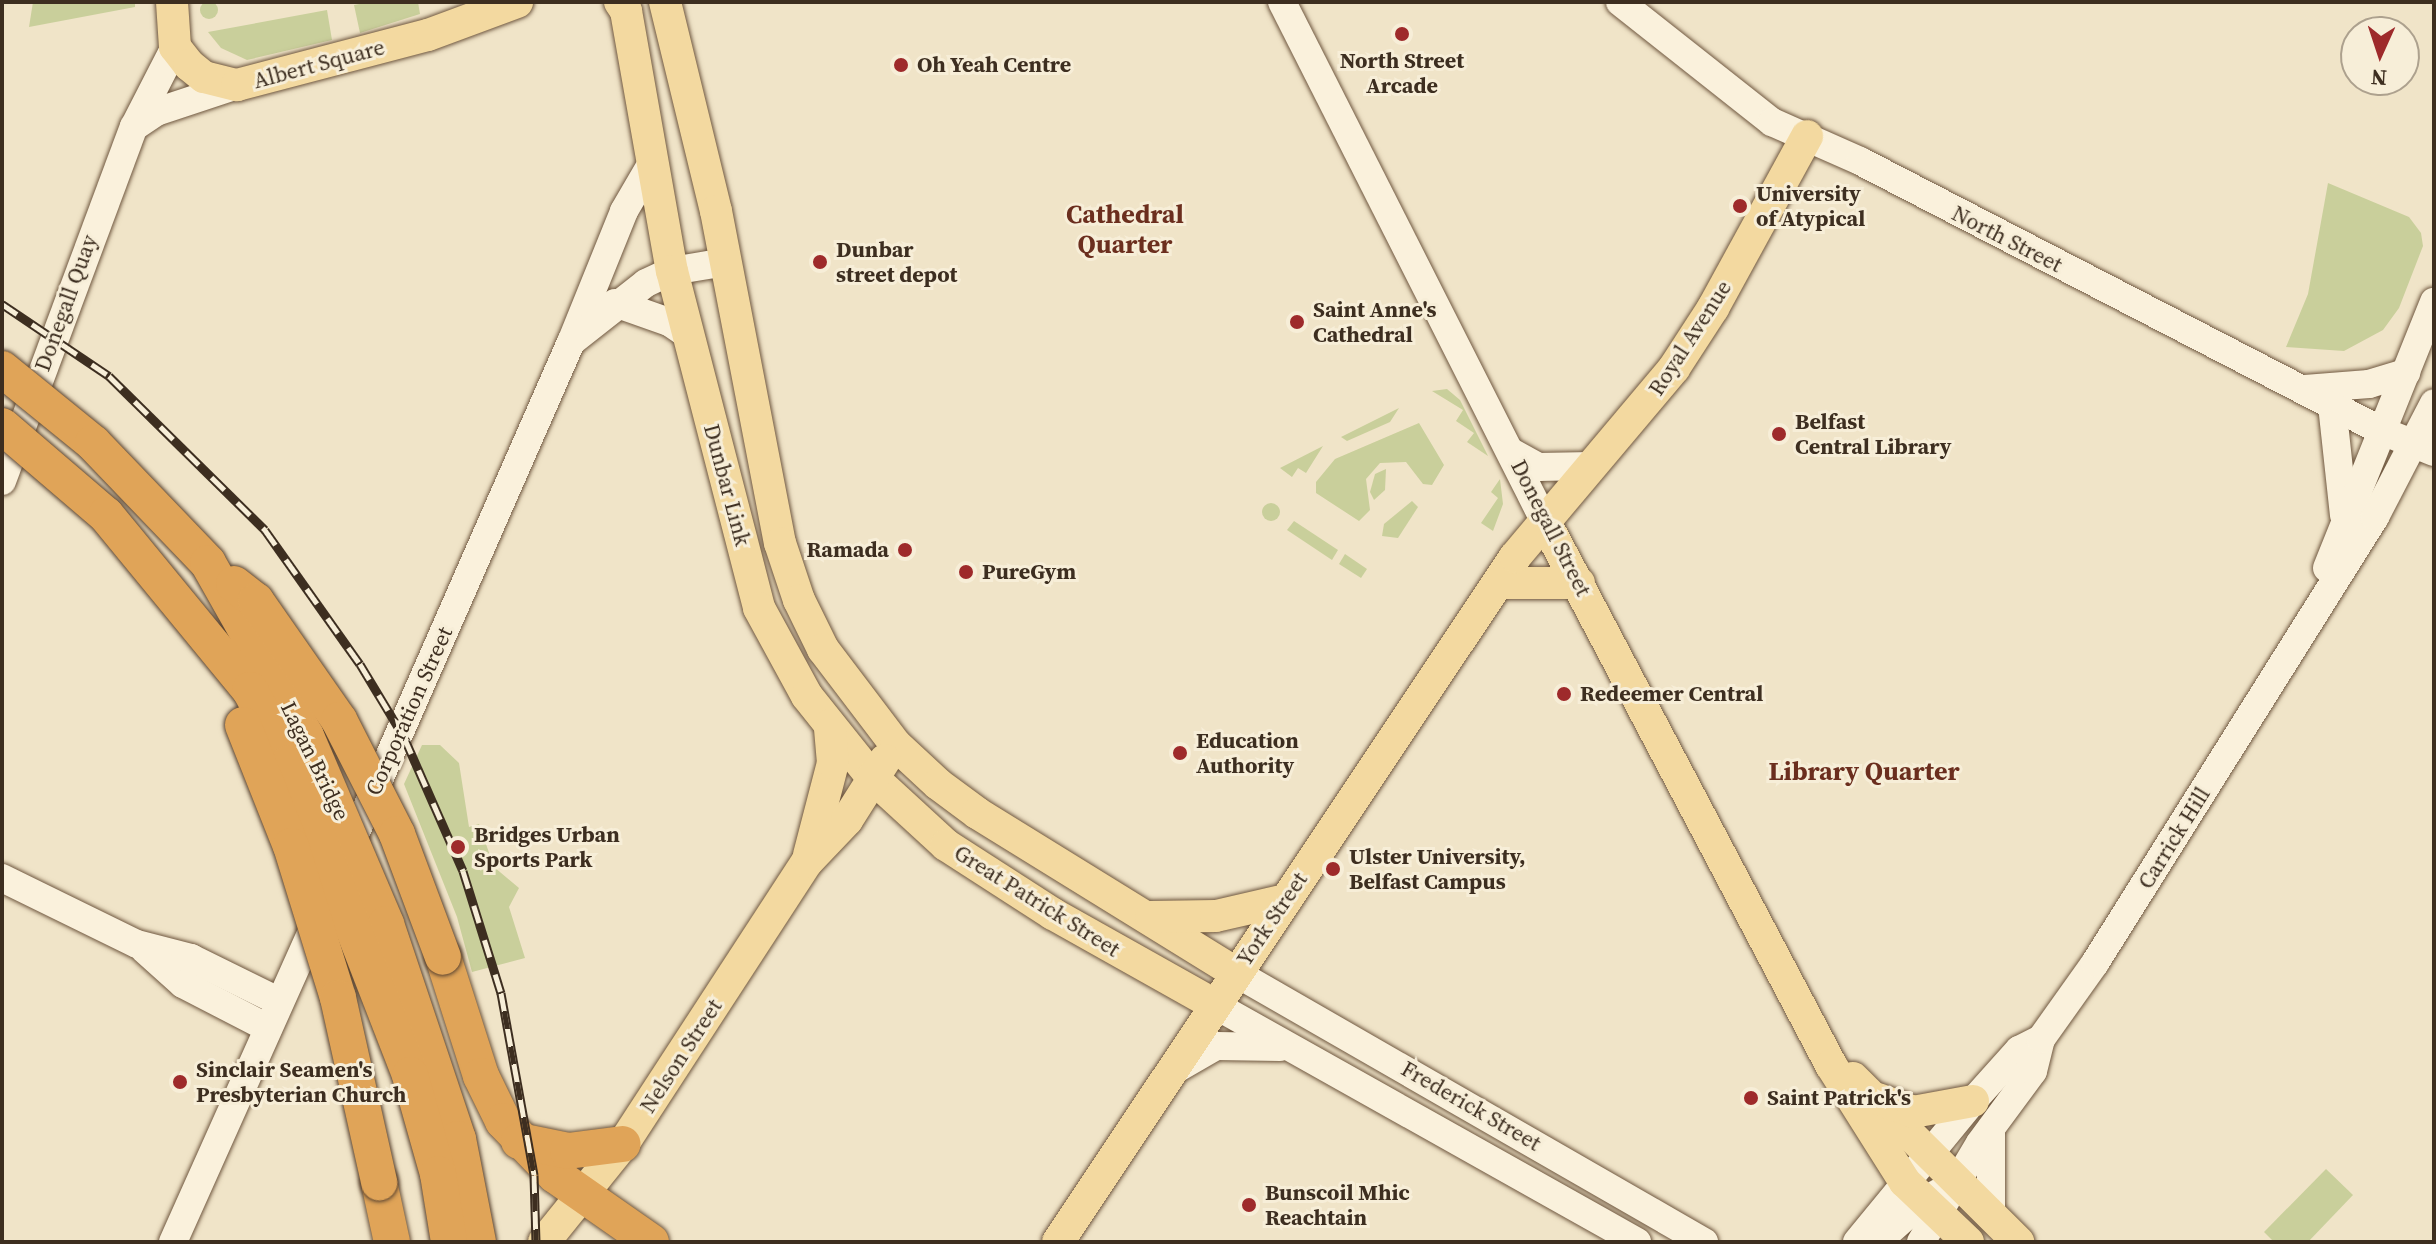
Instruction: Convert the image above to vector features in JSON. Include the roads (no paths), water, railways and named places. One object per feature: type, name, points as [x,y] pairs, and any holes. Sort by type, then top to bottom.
[{"type":"highway","name":"Lagan Bridge","points":[[2,369],[93,443],[208,563],[306,736],[348,828],[458,1139],[478,1242]]},
{"type":"highway","name":"Lagan Bridge","points":[[2,426],[106,515],[250,690],[289,763],[359,935],[410,1075],[438,1174],[449,1242]]},
{"type":"highway","points":[[208,563],[256,601],[339,720],[397,834],[443,957],[481,1076],[519,1141],[580,1195],[646,1240]]},
{"type":"highway","points":[[214,649],[261,762],[338,998],[392,1242]]},
{"type":"highway","points":[[519,1141],[568,1151],[623,1144]]},
{"type":"highway","points":[[606,1242],[646,1240]]},
{"type":"main road","points":[[146,101],[162,2]]},
{"type":"main road","points":[[172,2],[175,47]]},
{"type":"main road","name":"Albert Square","points":[[175,47],[204,77],[237,85],[428,35],[517,2]]},
{"type":"main road","name":"Dunbar Link","points":[[620,2],[672,271],[759,608],[830,725],[872,777]]},
{"type":"main road","points":[[665,2],[675,59],[672,91],[715,264]]},
{"type":"main road","name":"Donegall Street","points":[[1282,2],[1513,453],[1544,520],[1826,1050],[1922,1199],[1968,1242]]},
{"type":"main road","name":"North Street","points":[[1620,2],[1772,122],[1807,136],[2382,431],[2424,448]]},
{"type":"main road","name":"Donegall Quay","points":[[2,481],[134,127],[175,47]]},
{"type":"main road","name":"Dunbar Link","points":[[675,59],[701,142],[715,264],[799,600],[846,684],[896,745]]},
{"type":"main road","points":[[134,127],[156,112],[237,85]]},
{"type":"main road","name":"Royal Avenue","points":[[1544,520],[1674,368],[1713,308],[1807,136]]},
{"type":"main road","points":[[571,342],[624,211],[652,163]]},
{"type":"main road","name":"Corporation Street","points":[[173,1242],[571,342],[615,303],[672,271],[715,264]]},
{"type":"main road","name":"Carrick Hill","points":[[2300,634],[2434,302]]},
{"type":"main road","points":[[615,303],[669,322],[688,335]]},
{"type":"main road","points":[[2305,389],[2369,384],[2406,373]]},
{"type":"main road","name":"Carrick Hill","points":[[1957,1184],[1991,1129],[2033,1071],[2041,1039],[2103,950],[2300,634],[2424,448],[2434,403]]},
{"type":"main road","points":[[2332,405],[2344,486],[2343,527]]},
{"type":"main road","points":[[1513,453],[1538,467],[1591,466]]},
{"type":"main road","name":"York Street","points":[[1058,1242],[1167,1074],[1544,520]]},
{"type":"main road","points":[[1499,583],[1579,583]]},
{"type":"main road","name":"Nelson Street","points":[[807,862],[833,763],[830,725]]},
{"type":"main road","points":[[896,745],[903,787],[946,845]]},
{"type":"main road","name":"Nelson Street","points":[[544,1242],[623,1144],[807,862],[847,820],[872,777],[896,745]]},
{"type":"main road","name":"Great Patrick Street","points":[[896,745],[977,813],[1151,917],[1236,973]]},
{"type":"main road","name":"Great Patrick Street","points":[[872,777],[946,845],[1053,914],[1215,1005]]},
{"type":"main road","points":[[2,878],[137,944],[191,958],[280,1002]]},
{"type":"main road","points":[[1151,917],[1216,916],[1286,900]]},
{"type":"main road","points":[[137,944],[183,984],[268,1028]]},
{"type":"main road","name":"Frederick Street","points":[[1236,973],[1704,1242]]},
{"type":"main road","name":"Frederick Street","points":[[1215,1005],[1637,1242]]},
{"type":"main road","name":"Carrick Hill","points":[[1922,1199],[1927,1157],[2019,1050],[2041,1039]]},
{"type":"main road","points":[[1167,1074],[1216,1046],[1257,1043],[1293,1049]]},
{"type":"main road","name":"Donegall Street","points":[[1826,1050],[1927,1157],[2018,1242]]},
{"type":"main road","points":[[1871,1096],[1913,1112],[1973,1101]]},
{"type":"main road","points":[[1991,1129],[1991,1217]]},
{"type":"main road","points":[[1857,1242],[1922,1199],[1957,1184]]},
{"type":"main road","points":[[1877,1242],[1922,1199]]},
{"type":"main road","points":[[1921,1242],[1922,1199]]},
{"type":"railway","points":[[2,304],[109,376],[265,530],[360,664],[404,737],[463,871],[501,993],[534,1175],[536,1242]]},
{"type":"place","name":"North Street Arcade","points":[[1402,34]]},
{"type":"place","name":"Oh Yeah Centre","points":[[901,65]]},
{"type":"place","name":"University of Atypical","points":[[1740,206]]},
{"type":"place","name":"Dunbar street depot","points":[[820,262]]},
{"type":"place","name":"Saint Anne's Cathedral","points":[[1297,322]]},
{"type":"place","name":"Belfast Central Library","points":[[1779,434]]},
{"type":"place","name":"Ramada","points":[[905,550]]},
{"type":"place","name":"PureGym","points":[[966,572]]},
{"type":"place","name":"Redeemer Central","points":[[1564,694]]},
{"type":"place","name":"Education Authority","points":[[1180,753]]},
{"type":"place","name":"Bridges Urban Sports Park","points":[[458,847]]},
{"type":"place","name":"Ulster University, Belfast Campus","points":[[1333,869]]},
{"type":"place","name":"Sinclair Seamen's Presbyterian Church","points":[[180,1082]]},
{"type":"place","name":"Saint Patrick's","points":[[1751,1098]]},
{"type":"place","name":"Bunscoil Mhic Reachtain","points":[[1249,1205]]},
{"type":"district","name":"Cathedral Quarter","points":[[1125,230]]},
{"type":"district","name":"Library Quarter","points":[[1864,772]]}]
